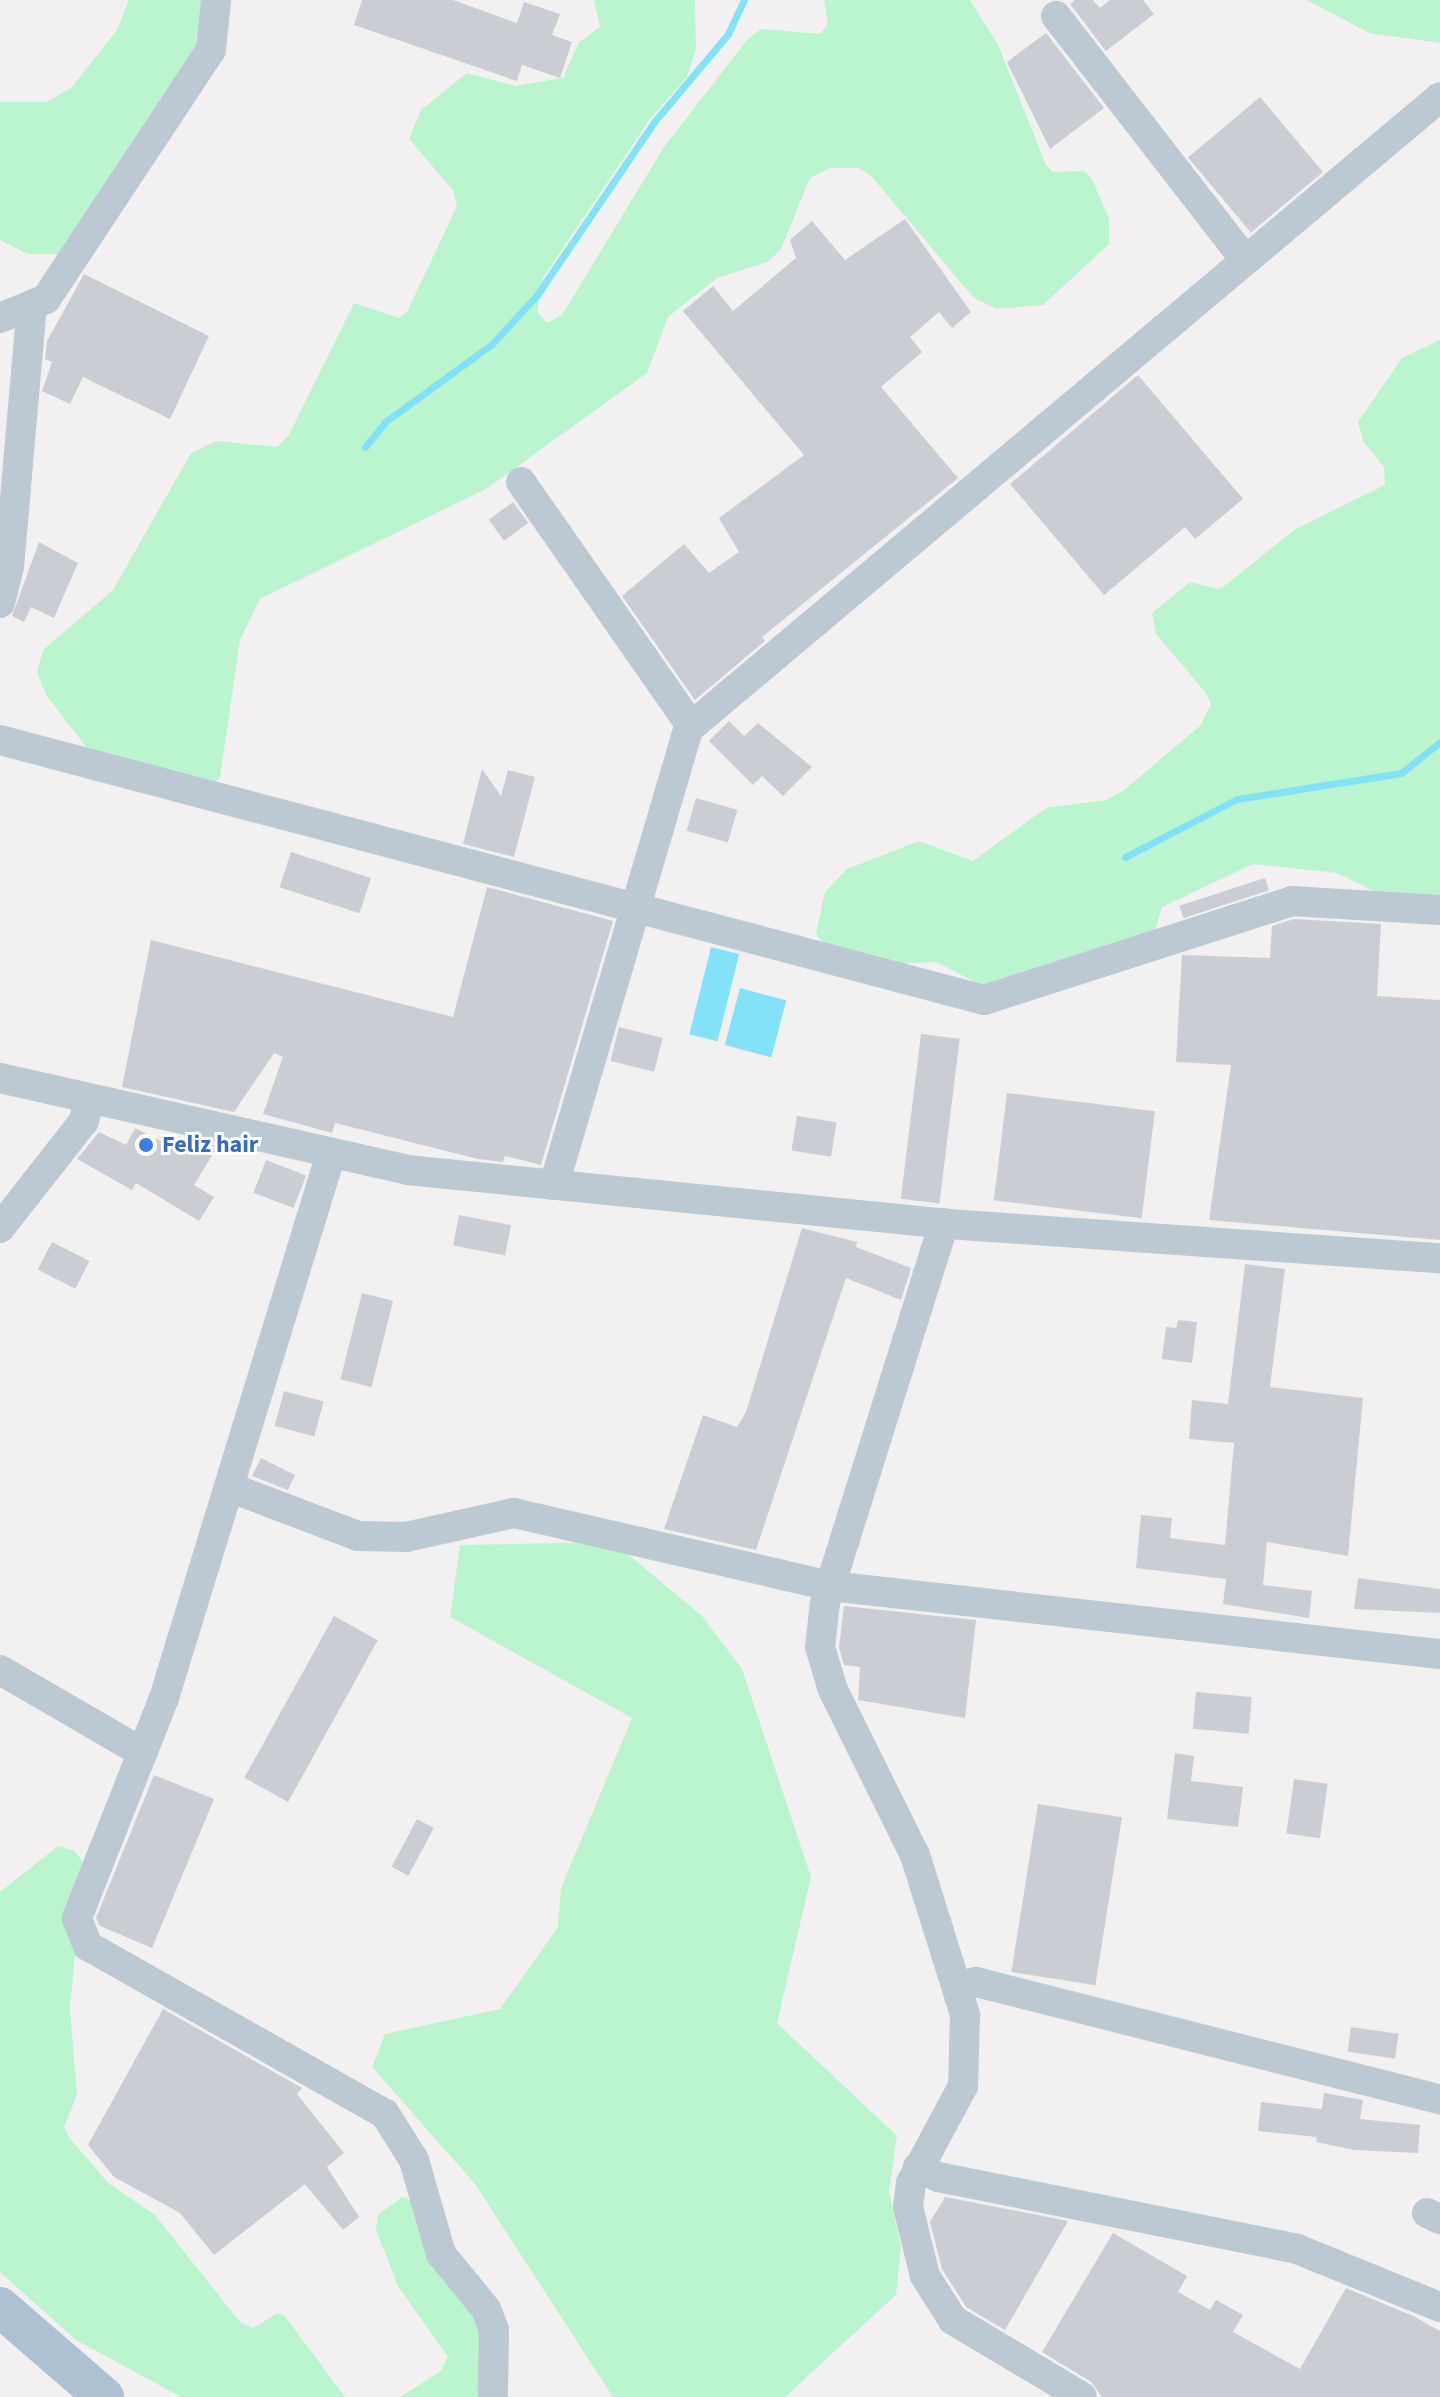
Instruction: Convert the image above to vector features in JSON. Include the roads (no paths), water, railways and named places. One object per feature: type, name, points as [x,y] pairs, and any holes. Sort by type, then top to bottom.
[{"type":"main road","points":[[0,2307],[104,2397]]},
{"type":"street","points":[[0,318],[46,299],[211,50],[216,0]]},
{"type":"street","points":[[1056,16],[1245,260]]},
{"type":"street","points":[[554,1185],[634,907],[691,726],[1440,97]]},
{"type":"street","points":[[0,603],[9,567],[32,305]]},
{"type":"street","points":[[521,482],[691,726]]},
{"type":"street","points":[[0,740],[984,1000],[1292,901],[1440,910]]},
{"type":"street","points":[[0,1078],[330,1157],[554,1185],[944,1223],[1440,1258]]},
{"type":"street","points":[[0,1228],[84,1121],[89,1099]]},
{"type":"street","points":[[330,1157],[229,1487],[143,1753],[77,1918],[88,1946],[385,2114],[414,2160],[441,2254],[486,2309],[494,2330],[493,2397]]},
{"type":"street","points":[[944,1223],[830,1586],[820,1624],[825,1669],[915,1855],[957,1987],[968,2063],[953,2108],[918,2167],[908,2207],[936,2300],[974,2335],[1082,2397]]},
{"type":"street","points":[[229,1487],[358,1536],[406,1537],[514,1513],[830,1586],[1440,1654]]},
{"type":"street","points":[[0,1670],[143,1753]]},
{"type":"street","points":[[957,1987],[976,1982],[1440,2099]]},
{"type":"street","points":[[918,2167],[938,2177],[1297,2249],[1440,2307]]},
{"type":"water","points":[[711,947],[739,954],[717,1041],[689,1034]]},
{"type":"water","points":[[740,988],[786,1000],[771,1057],[725,1045]]},
{"type":"waterway","points":[[365,447],[385,422],[492,344],[537,295],[654,122],[728,34],[744,0]]},
{"type":"waterway","points":[[1125,857],[1237,799],[1401,773],[1440,742]]},
{"type":"place","name":"Feliz hair","points":[[146,1145]]}]
